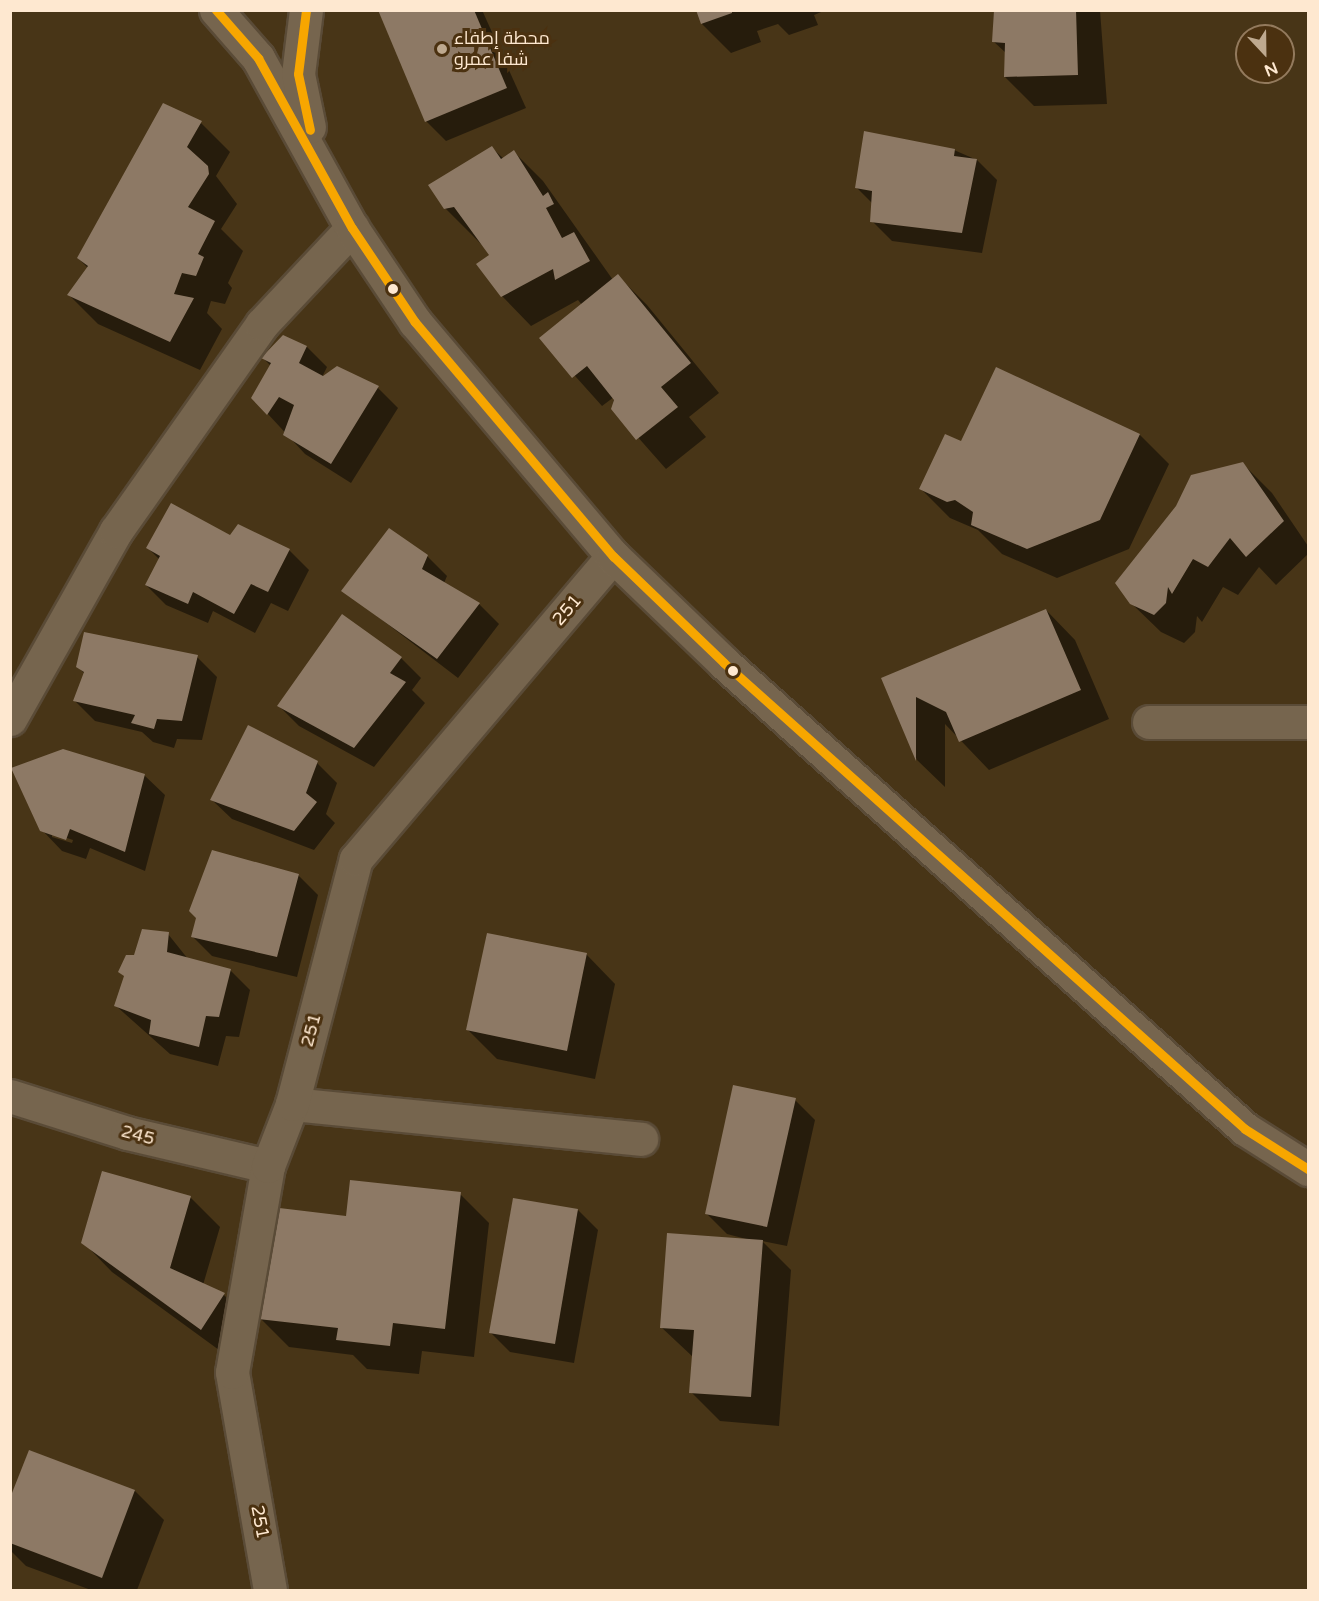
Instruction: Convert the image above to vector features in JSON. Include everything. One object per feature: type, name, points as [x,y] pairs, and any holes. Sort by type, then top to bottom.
[{"type":"street","points":[[216,10],[258,58],[329,180]]},
{"type":"street","points":[[306,10],[298,74],[311,134],[329,180],[352,228],[415,322],[613,556],[741,679],[1245,1129],[1308,1169]]},
{"type":"street","points":[[10,719],[116,531],[262,324],[352,228]]},
{"type":"street","name":"251","points":[[270,1590],[232,1372],[268,1166],[292,1104],[356,859],[613,556]]},
{"type":"street","points":[[1149,722],[1308,722]]},
{"type":"street","name":"245","points":[[10,1096],[127,1133],[268,1166]]},
{"type":"street","points":[[292,1104],[641,1139]]},
{"type":"building","name":"محطة إطفاء شفا عمرو","points":[[378,10],[474,10],[507,88],[425,122]]},
{"type":"building","points":[[696,10],[732,10],[732,13],[701,24]]},
{"type":"building","points":[[994,10],[1076,10],[1078,75],[1004,77],[1005,43],[992,42]]},
{"type":"building","points":[[163,103],[202,121],[187,147],[208,166],[209,174],[188,207],[215,221],[198,254],[204,257],[196,276],[182,273],[174,294],[194,298],[170,342],[67,295],[88,266],[77,258]]},
{"type":"building","points":[[864,131],[955,149],[954,156],[977,159],[962,233],[870,222],[872,191],[855,188]]},
{"type":"building","points":[[492,146],[501,159],[514,150],[543,196],[548,192],[554,204],[546,208],[562,238],[574,232],[590,261],[555,280],[553,269],[501,297],[476,264],[489,255],[454,207],[444,209],[428,185]]},
{"type":"building","points":[[618,274],[691,363],[661,387],[678,407],[636,440],[611,409],[614,400],[587,366],[572,378],[539,338]]},
{"type":"building","points":[[283,335],[307,346],[299,363],[323,376],[337,366],[379,386],[331,464],[283,435],[294,405],[279,397],[267,415],[251,398],[271,363],[261,358]]},
{"type":"building","points":[[996,367],[1140,434],[1100,520],[1027,549],[971,525],[973,512],[955,500],[947,502],[919,489],[945,434],[961,441]]},
{"type":"building","points":[[1243,462],[1284,521],[1246,557],[1230,538],[1208,567],[1193,559],[1172,594],[1168,587],[1166,603],[1154,615],[1130,604],[1115,583],[1176,506],[1191,475]]},
{"type":"building","points":[[171,503],[230,535],[238,524],[290,549],[268,592],[251,584],[234,614],[193,592],[188,604],[145,585],[160,556],[146,548]]},
{"type":"building","points":[[389,528],[428,555],[422,569],[480,603],[437,659],[341,591]]},
{"type":"building","points":[[1046,609],[1081,690],[959,742],[946,712],[916,697],[916,761],[881,678]]},
{"type":"building","points":[[342,614],[402,657],[390,673],[406,682],[354,748],[277,706]]},
{"type":"building","points":[[84,632],[198,655],[182,721],[157,719],[154,729],[131,723],[135,715],[73,701],[84,672],[76,667]]},
{"type":"building","points":[[248,725],[318,761],[306,793],[317,802],[294,831],[210,800]]},
{"type":"building","points":[[63,749],[145,774],[125,852],[70,829],[66,840],[40,831],[11,768]]},
{"type":"building","points":[[212,850],[299,874],[277,957],[191,937],[196,918],[189,911]]},
{"type":"building","points":[[142,929],[169,932],[167,952],[231,969],[219,1017],[206,1016],[199,1047],[149,1034],[151,1020],[114,1006],[124,976],[118,972],[126,955],[134,955]]},
{"type":"building","points":[[487,933],[587,953],[567,1051],[466,1030]]},
{"type":"building","points":[[733,1085],[796,1098],[767,1227],[705,1214]]},
{"type":"building","points":[[102,1171],[191,1196],[170,1268],[225,1293],[201,1330],[81,1243]]},
{"type":"building","points":[[350,1180],[461,1192],[445,1329],[393,1323],[390,1346],[336,1340],[338,1328],[258,1319],[271,1207],[346,1216]]},
{"type":"building","points":[[513,1198],[578,1209],[555,1344],[489,1333]]},
{"type":"building","points":[[667,1233],[763,1240],[751,1397],[689,1393],[694,1330],[660,1328]]},
{"type":"building","points":[[29,1450],[135,1490],[102,1578],[10,1543],[10,1498]]},
{"type":"transit line","points":[[216,10],[258,58],[352,228],[415,322],[613,556],[724,663],[1245,1129],[1308,1169]]},
{"type":"transit line","points":[[306,10],[298,74],[310,130]]},
{"type":"place","name":"محطة إطفاء شفا عمرو","points":[[442,49]]}]
